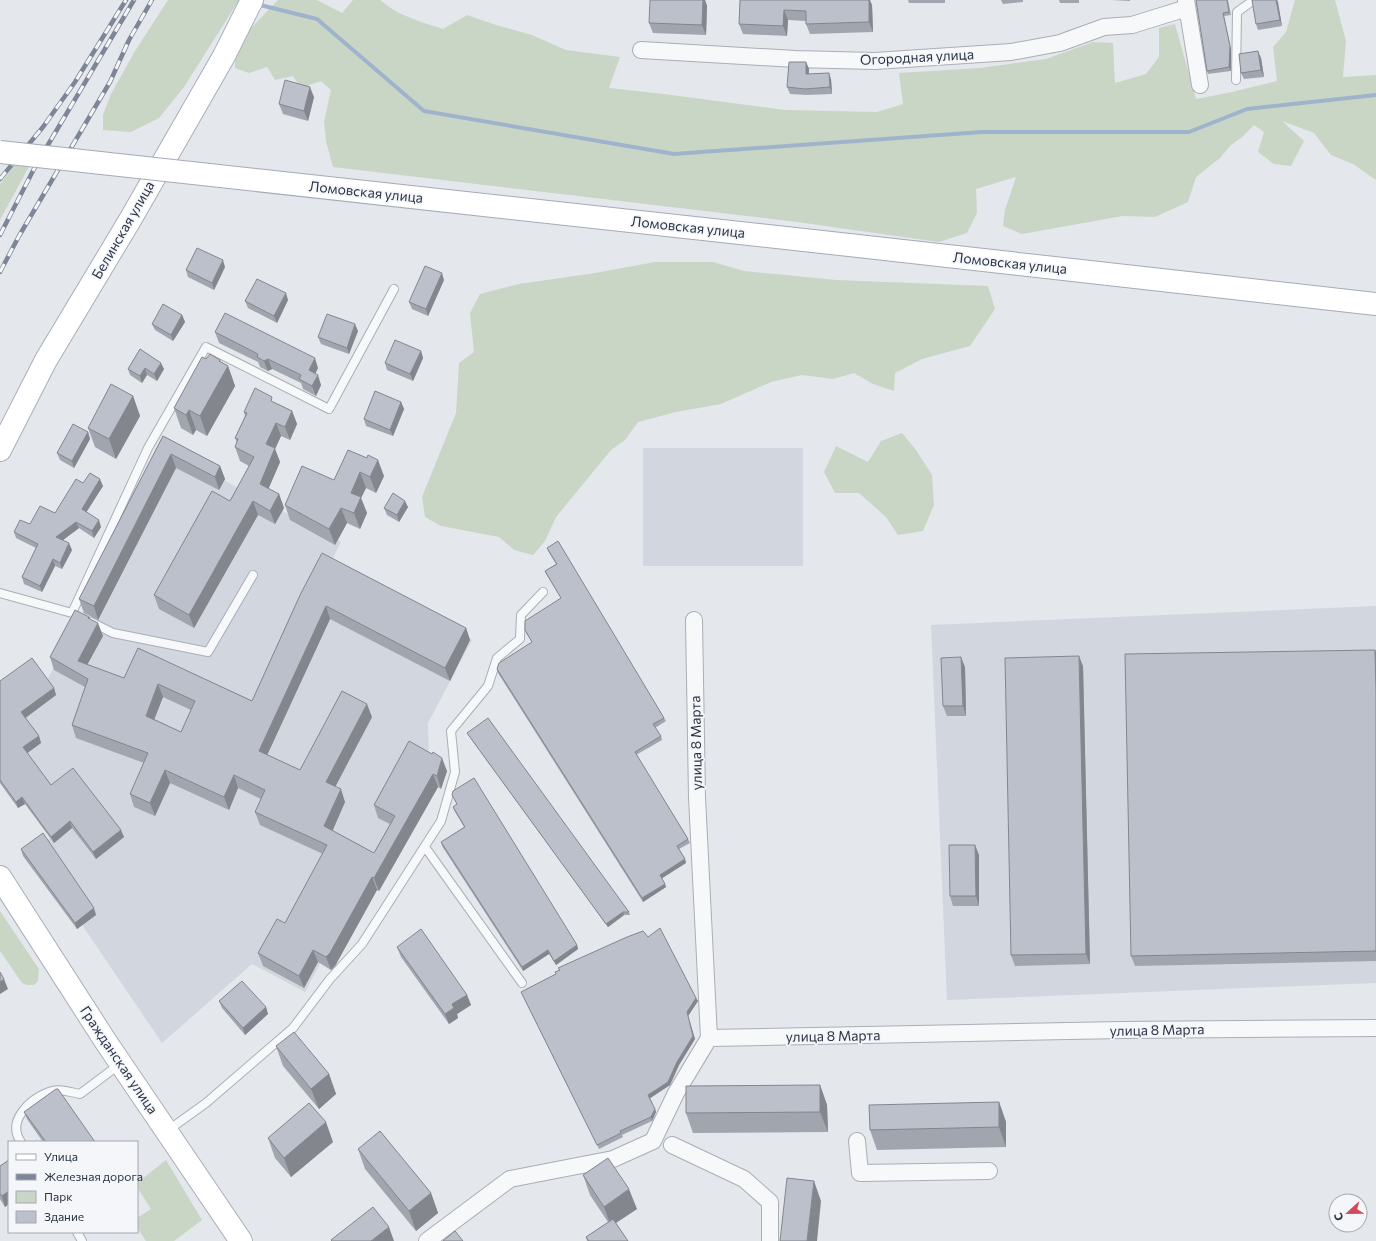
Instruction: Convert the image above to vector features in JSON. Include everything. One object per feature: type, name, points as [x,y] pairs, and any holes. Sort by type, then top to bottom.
[{"type":"main road","name":"Белинская улица","points":[[0,450],[46,360],[130,220],[224,56],[250,5]]},
{"type":"main road","name":"Ломовская улица","points":[[0,152],[1376,304]]},
{"type":"main road","name":"Гражданская улица","points":[[0,877],[121,1064],[241,1241]]},
{"type":"street","name":"Огородная улица","points":[[641,50],[795,59],[875,61],[1011,52],[1060,43],[1104,27],[1132,25],[1187,4]]},
{"type":"street","points":[[1187,4],[1200,85]]},
{"type":"street","name":"улица 8 Марта","points":[[694,620],[697,797],[709,1038],[1122,1030],[1376,1028]]},
{"type":"street","points":[[427,1241],[510,1179],[613,1160],[653,1141],[676,1093],[709,1038]]},
{"type":"street","points":[[857,1141],[860,1173],[989,1171]]},
{"type":"street","points":[[672,1145],[744,1179],[770,1202],[770,1241]]},
{"type":"lane","points":[[1236,80],[1237,12],[1254,0]]},
{"type":"lane","points":[[79,616],[148,448],[206,347],[329,409],[394,289]]},
{"type":"lane","points":[[0,593],[79,616],[113,633],[208,652],[253,575]]},
{"type":"lane","points":[[167,1132],[206,1103],[293,1028],[330,978],[362,944],[441,821],[455,772],[451,731],[488,686],[497,658],[520,639],[521,615],[543,592]]},
{"type":"lane","points":[[424,847],[522,983]]},
{"type":"lane","points":[[20,1141],[17,1137],[18,1117],[25,1108],[50,1092],[63,1090],[80,1094],[121,1064]]},
{"type":"shaded area","points":[[643,448],[803,448],[803,566],[643,566]]},
{"type":"shaded area","points":[[168,451],[341,542],[329,566],[472,640],[428,723],[429,760],[305,992],[252,964],[162,1043],[32,851],[62,829],[0,718],[45,684]]},
{"type":"shaded area","points":[[1376,606],[1376,983],[947,1000],[931,625]]},
{"type":"green space","points":[[168,0],[239,0],[184,87],[159,118],[131,132],[103,130],[103,115],[111,94],[135,51]]},
{"type":"green space","points":[[278,0],[317,0],[342,13],[353,0],[380,0],[402,14],[443,29],[467,15],[532,35],[566,50],[620,57],[609,88],[785,110],[877,112],[903,104],[899,73],[980,68],[1046,59],[1093,42],[1113,43],[1115,83],[1146,74],[1159,57],[1159,28],[1175,24],[1196,99],[1277,81],[1273,47],[1286,32],[1295,0],[1335,0],[1346,41],[1343,77],[1376,75],[1376,180],[1353,164],[1331,155],[1314,133],[1282,121],[1304,141],[1291,166],[1274,164],[1258,152],[1264,132],[1254,125],[1231,145],[1220,158],[1196,177],[1188,202],[1155,217],[1123,216],[1022,234],[1003,226],[1005,210],[1016,177],[976,189],[977,213],[967,233],[939,242],[797,222],[333,167],[326,141],[324,122],[331,90],[321,81],[301,88],[293,76],[275,80],[267,67],[249,73],[235,68],[235,45]]},
{"type":"green space","points":[[18,159],[31,163],[0,220],[0,184]]},
{"type":"green space","points":[[655,262],[713,262],[744,271],[836,280],[988,286],[995,309],[970,346],[922,359],[895,373],[894,391],[873,384],[854,373],[833,379],[802,375],[771,382],[721,404],[676,412],[638,422],[625,440],[611,450],[556,517],[545,541],[533,555],[514,550],[499,537],[441,526],[425,517],[422,497],[456,413],[459,363],[474,352],[470,313],[480,294],[519,284],[595,273]]},
{"type":"green space","points":[[902,433],[916,450],[932,475],[934,505],[923,531],[898,535],[886,517],[859,493],[835,493],[824,472],[836,446],[868,462],[881,441]]},
{"type":"green space","points":[[0,911],[39,969],[38,981],[34,985],[22,983],[0,951]]},
{"type":"green space","points":[[166,1160],[202,1220],[174,1241],[146,1241],[138,1229],[138,1217],[151,1209],[138,1189],[138,1182]]},
{"type":"building","points":[[650,0],[703,0],[702,25],[649,23]]},
{"type":"building","points":[[740,0],[869,0],[869,22],[806,24],[806,11],[784,10],[783,26],[739,24]]},
{"type":"building","points":[[1196,0],[1227,0],[1229,12],[1223,13],[1230,46],[1229,67],[1207,71]]},
{"type":"building","points":[[1252,0],[1276,0],[1280,20],[1256,24]]},
{"type":"building","points":[[1258,51],[1261,70],[1241,73],[1239,54]]},
{"type":"building","points":[[789,62],[806,62],[806,74],[829,73],[830,87],[805,89],[787,87]]},
{"type":"building","points":[[285,80],[310,87],[304,111],[279,104]]},
{"type":"building","points":[[197,248],[223,260],[212,283],[186,270]]},
{"type":"building","points":[[425,266],[442,273],[426,309],[409,302]]},
{"type":"building","points":[[257,279],[286,293],[274,316],[245,301]]},
{"type":"building","points":[[163,304],[182,315],[171,335],[152,324]]},
{"type":"building","points":[[225,313],[315,358],[309,370],[318,375],[312,386],[299,379],[301,375],[268,359],[264,361],[257,357],[258,354],[215,332]]},
{"type":"building","points":[[327,314],[355,324],[347,348],[318,337]]},
{"type":"building","points":[[395,340],[421,351],[410,374],[385,363]]},
{"type":"building","points":[[140,349],[161,363],[154,374],[145,368],[140,376],[128,369]]},
{"type":"building","points":[[210,354],[228,366],[200,416],[189,410],[186,415],[174,408],[202,357],[206,359]]},
{"type":"building","points":[[111,384],[133,396],[109,439],[88,428]]},
{"type":"building","points":[[255,388],[272,397],[271,401],[292,411],[285,427],[276,423],[266,444],[275,448],[260,484],[279,494],[270,511],[253,501],[189,615],[154,595],[212,491],[230,501],[254,457],[235,447],[238,439],[235,438],[247,413],[244,412]]},
{"type":"building","points":[[375,391],[401,402],[390,430],[364,419]]},
{"type":"building","points":[[73,424],[88,432],[72,461],[57,453]]},
{"type":"building","points":[[163,436],[220,466],[215,477],[171,454],[94,606],[79,599]]},
{"type":"building","points":[[348,450],[367,458],[368,455],[378,460],[370,477],[360,472],[351,493],[361,497],[354,513],[341,508],[329,529],[285,505],[302,466],[334,480]]},
{"type":"building","points":[[90,473],[100,479],[82,509],[99,520],[92,531],[76,522],[56,537],[69,543],[60,563],[53,559],[40,586],[22,577],[38,544],[14,532],[20,520],[30,524],[40,506],[55,513],[76,479],[83,483]]},
{"type":"building","points":[[393,493],[405,501],[397,515],[384,508]]},
{"type":"building","points":[[558,541],[664,718],[653,724],[661,736],[635,752],[688,839],[677,846],[685,859],[660,875],[665,884],[642,898],[497,669],[499,663],[532,642],[525,630],[525,621],[561,598],[545,571],[557,564],[547,548]]},
{"type":"building","points":[[322,553],[466,628],[445,668],[326,606],[259,751],[300,770],[342,691],[367,704],[326,782],[341,789],[324,826],[374,853],[395,816],[374,805],[409,741],[432,754],[433,752],[442,758],[437,776],[433,774],[374,878],[372,877],[330,953],[326,957],[313,950],[299,976],[258,953],[277,919],[285,923],[327,845],[255,812],[265,790],[234,775],[224,797],[165,770],[150,803],[130,794],[148,753],[72,725],[88,679],[50,657],[75,610],[98,623],[78,661],[124,678],[138,648],[252,701],[301,593]],"holes":[[[158,684],[195,701],[181,732],[146,716]]]},
{"type":"building","points":[[1375,650],[1376,951],[1131,956],[1125,654]]},
{"type":"building","points":[[1079,656],[1086,954],[1011,955],[1005,658]]},
{"type":"building","points":[[961,657],[963,706],[943,706],[941,658]]},
{"type":"building","points":[[32,658],[54,688],[21,712],[39,736],[23,747],[51,785],[73,768],[121,830],[93,852],[70,821],[51,837],[22,797],[16,802],[0,780],[0,681]]},
{"type":"building","points":[[488,718],[629,912],[623,912],[606,924],[467,733]]},
{"type":"building","points":[[474,778],[577,945],[554,961],[548,950],[522,967],[441,842],[465,827],[453,807],[457,804],[452,795],[453,791]]},
{"type":"building","points":[[43,833],[94,908],[75,923],[21,849]]},
{"type":"building","points":[[949,845],[975,845],[976,896],[950,896]]},
{"type":"building","points":[[660,928],[696,998],[687,1012],[693,1036],[677,1062],[668,1082],[648,1095],[655,1109],[651,1117],[620,1131],[621,1133],[597,1145],[521,992],[556,974],[555,972],[560,970],[558,968],[643,931],[648,937]]},
{"type":"building","points":[[421,929],[467,995],[452,1004],[454,1008],[445,1014],[397,947]]},
{"type":"building","points":[[0,972],[4,979],[0,982]]},
{"type":"building","points":[[242,981],[266,1007],[243,1028],[219,1001]]},
{"type":"building","points":[[294,1032],[329,1074],[311,1089],[276,1046]]},
{"type":"building","points":[[820,1085],[820,1112],[686,1113],[686,1086]]},
{"type":"building","points":[[58,1089],[94,1141],[45,1141],[24,1112]]},
{"type":"building","points":[[999,1102],[999,1127],[870,1130],[869,1105]]},
{"type":"building","points":[[309,1103],[326,1122],[284,1158],[268,1138]]},
{"type":"building","points":[[380,1131],[431,1193],[409,1211],[358,1149]]},
{"type":"building","points":[[608,1158],[629,1189],[604,1207],[583,1175]]},
{"type":"building","points":[[8,1161],[8,1192],[2,1196],[0,1194],[0,1166]]},
{"type":"building","points":[[787,1178],[814,1181],[807,1241],[780,1241]]},
{"type":"building","points":[[373,1207],[389,1227],[371,1241],[331,1240]]},
{"type":"building","points":[[613,1219],[628,1241],[589,1241],[586,1237]]},
{"type":"building","points":[[455,1231],[463,1241],[443,1241]]},
{"type":"waterway","points":[[256,4],[317,19],[424,111],[674,154],[982,132],[1189,132],[1247,109],[1376,95]]},
{"type":"railway","points":[[0,179],[43,127],[75,82],[126,0]]},
{"type":"railway","points":[[0,235],[36,165],[134,0]]},
{"type":"railway","points":[[0,272],[19,236],[110,82],[129,40],[152,0]]}]
